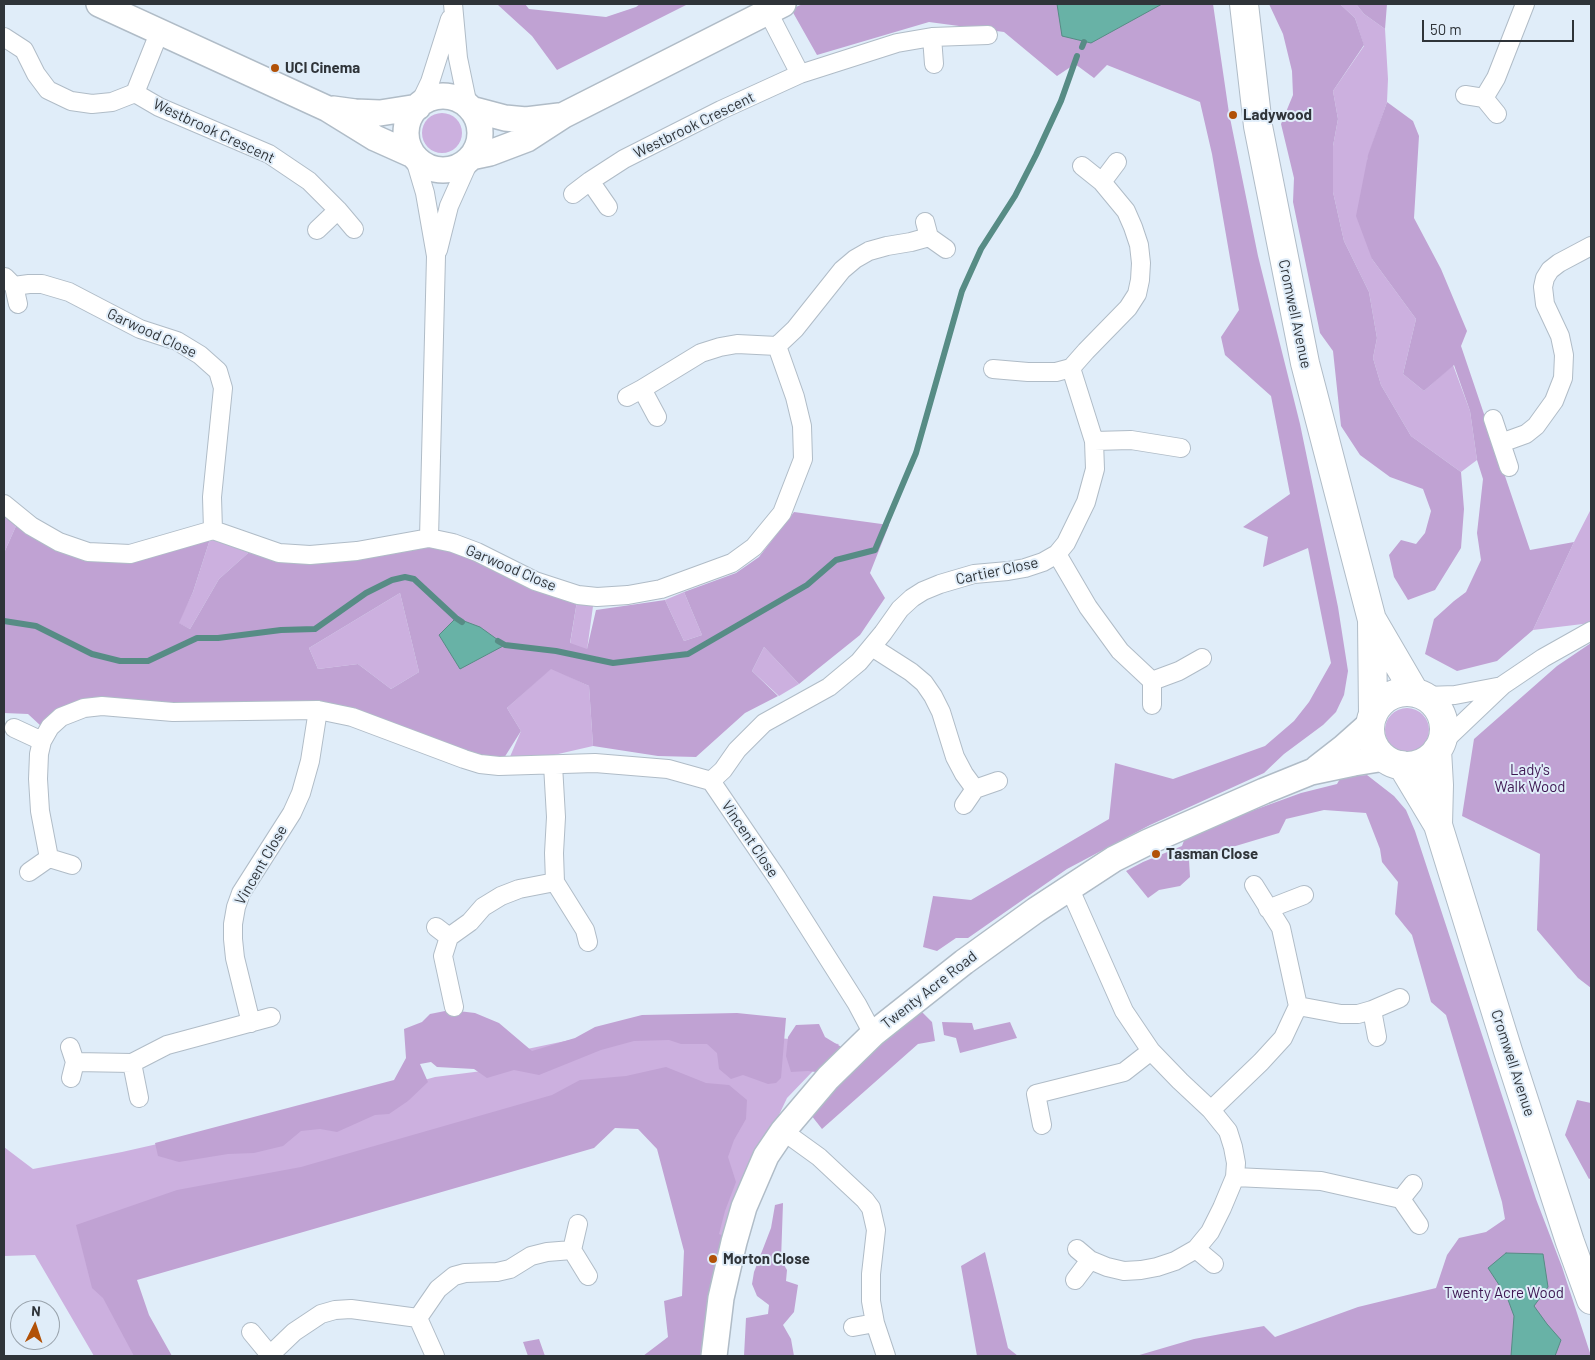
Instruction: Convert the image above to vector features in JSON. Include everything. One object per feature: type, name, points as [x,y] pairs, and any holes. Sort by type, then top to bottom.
[{"type":"main road","name":"Cromwell Avenue","points":[[1244,4],[1258,126],[1305,363],[1372,620],[1372,719]]},
{"type":"main road","name":"Cromwell Avenue","points":[[1372,620],[1420,694]]},
{"type":"main road","points":[[1399,693],[1420,694],[1434,703],[1440,712],[1444,723],[1444,734],[1439,747],[1422,763],[1412,765],[1394,761],[1378,751],[1371,733],[1372,719],[1378,706],[1385,699],[1399,693]]},
{"type":"main road","name":"Cromwell Avenue","points":[[1438,825],[1439,747]]},
{"type":"main road","name":"Cromwell Avenue","points":[[1394,761],[1438,825],[1508,1051],[1570,1242],[1591,1300]]},
{"type":"street","points":[[99,4],[328,109],[375,138],[414,155],[424,164],[435,169],[448,170],[460,166],[470,158],[490,153],[527,139],[564,115],[775,8],[800,74]]},
{"type":"street","points":[[1484,98],[1499,71],[1525,4]]},
{"type":"street","points":[[419,106],[430,82],[453,7]]},
{"type":"street","points":[[436,256],[449,206],[478,144],[480,128],[477,118],[470,107],[460,71],[453,7]]},
{"type":"street","name":"Westbrook Crescent","points":[[4,37],[24,50],[36,74],[48,90],[71,101],[92,104],[112,102],[135,93],[159,33]]},
{"type":"street","name":"Westbrook Crescent","points":[[574,194],[624,159],[721,110],[800,74],[897,43],[932,37],[988,35]]},
{"type":"street","points":[[932,37],[934,64]]},
{"type":"street","name":"Westbrook Crescent","points":[[135,93],[159,107],[269,154],[310,181],[354,229]]},
{"type":"street","points":[[1465,95],[1484,98],[1497,114]]},
{"type":"street","points":[[429,538],[436,256],[425,193],[406,135],[408,124],[411,115],[419,106],[439,96],[460,100],[470,107],[505,118],[526,120],[564,115]]},
{"type":"street","points":[[328,109],[380,113],[419,106]]},
{"type":"street","points":[[1102,182],[1117,162]]},
{"type":"street","points":[[993,369],[1056,372],[1071,368],[1128,308],[1137,294],[1140,280],[1140,254],[1126,211],[1102,182],[1082,166]]},
{"type":"street","points":[[590,181],[608,207]]},
{"type":"street","points":[[317,230],[338,210]]},
{"type":"street","points":[[657,417],[634,393],[701,353],[737,344],[777,346],[795,329],[842,270],[855,259],[869,251],[911,242],[927,230],[946,249]]},
{"type":"street","points":[[1501,443],[1526,434],[1544,416],[1554,401],[1563,378],[1564,355],[1560,336],[1546,304],[1543,287],[1550,270],[1558,263],[1591,246]]},
{"type":"street","name":"Garwood Close","points":[[18,304],[10,282],[42,284],[69,292],[140,329],[177,341],[200,355],[218,371],[223,388],[212,496],[213,530],[279,553],[310,555],[357,551],[429,538],[453,543],[477,552],[535,581],[578,595],[597,597],[628,595],[661,589],[732,563],[754,547],[782,513],[802,459],[802,426],[795,397],[777,346]]},
{"type":"street","name":"Cartier Close","points":[[712,781],[747,739],[764,723],[829,687],[859,662],[900,609],[912,598],[923,591],[974,574],[1008,572],[1025,568],[1043,562],[1057,554],[1066,543],[1078,520],[1092,484],[1095,469],[1094,442],[1071,368]]},
{"type":"street","points":[[1493,419],[1509,467]]},
{"type":"street","points":[[1094,442],[1131,440],[1181,448]]},
{"type":"street","points":[[4,504],[31,526],[59,542],[88,552],[130,554],[213,530]]},
{"type":"street","name":"Cartier Close","points":[[1057,554],[1088,607],[1120,651],[1152,681]]},
{"type":"street","points":[[1439,747],[1503,685],[1543,658],[1591,631]]},
{"type":"street","points":[[872,647],[911,672],[924,683],[941,712],[955,757],[975,789]]},
{"type":"street","points":[[1152,705],[1152,681],[1178,671],[1203,657]]},
{"type":"street","points":[[1420,694],[1455,695],[1503,685]]},
{"type":"street","points":[[48,858],[40,811],[39,754],[42,741],[50,727],[61,717],[84,708],[102,706],[173,712],[318,710],[352,717],[480,764],[499,766],[594,763],[668,769],[712,781]]},
{"type":"street","name":"Vincent Close","points":[[251,1023],[235,958],[233,924],[236,907],[242,893],[292,813],[301,793],[310,762],[318,710]]},
{"type":"street","name":"Twenty Acre Road","points":[[1312,772],[1344,747],[1372,719]]},
{"type":"street","points":[[14,728],[42,741]]},
{"type":"street","name":"Twenty Acre Road","points":[[714,1356],[721,1298],[739,1225],[753,1184],[766,1156],[783,1131],[828,1078],[873,1034],[964,962],[1069,888],[1114,859],[1264,791],[1312,772],[1354,762],[1394,761]]},
{"type":"street","points":[[553,765],[556,817],[555,882],[585,930],[588,942]]},
{"type":"street","name":"Vincent Close","points":[[712,781],[777,878],[857,1004],[873,1034]]},
{"type":"street","points":[[964,805],[975,789],[998,781]]},
{"type":"street","points":[[48,858],[72,865]]},
{"type":"street","points":[[29,872],[48,858]]},
{"type":"street","points":[[454,1007],[443,956],[442,932],[470,922],[483,907],[500,896],[519,889],[555,882]]},
{"type":"street","points":[[1211,1110],[1283,1038],[1298,1006],[1281,928],[1254,886]]},
{"type":"street","points":[[1069,888],[1124,1011],[1152,1051],[1180,1082],[1211,1110],[1228,1131],[1236,1163],[1234,1176],[1210,1232],[1196,1249],[1175,1261],[1141,1270],[1107,1267],[1083,1254],[1075,1280]]},
{"type":"street","points":[[1268,909],[1304,895]]},
{"type":"street","points":[[1298,1006],[1340,1014],[1358,1014],[1400,998]]},
{"type":"street","points":[[1372,1010],[1377,1037]]},
{"type":"street","points":[[72,1062],[132,1063],[167,1045],[272,1017]]},
{"type":"street","points":[[1042,1125],[1036,1094],[1124,1072],[1152,1051]]},
{"type":"street","points":[[132,1063],[139,1098]]},
{"type":"street","points":[[783,1131],[818,1157],[865,1200],[871,1208],[876,1230],[871,1274],[871,1301],[875,1323],[886,1356]]},
{"type":"street","points":[[1234,1176],[1321,1181],[1401,1199],[1419,1225]]},
{"type":"street","points":[[1401,1199],[1413,1184]]},
{"type":"street","points":[[578,1224],[572,1250],[588,1276]]},
{"type":"street","points":[[1196,1249],[1214,1264]]},
{"type":"street","points":[[418,1318],[438,1289],[454,1276],[465,1273],[497,1272],[510,1269],[531,1256],[547,1252],[572,1250]]},
{"type":"street","points":[[251,1332],[270,1355],[308,1322],[321,1314],[335,1310],[351,1309],[418,1318]]},
{"type":"street","points":[[418,1318],[435,1356]]},
{"type":"street","points":[[853,1327],[875,1323]]},
{"type":"shaded area","points":[[1057,4],[1162,4],[1091,43],[1062,36]]},
{"type":"shaded area","points":[[1340,4],[1356,4],[1364,14],[1385,29],[1388,79],[1387,102],[1367,160],[1372,259],[1416,319],[1403,374],[1424,391],[1453,365],[1470,411],[1477,460],[1461,472],[1411,436],[1381,385],[1373,358],[1377,338],[1369,292],[1344,241],[1333,192],[1333,146],[1338,119],[1333,91],[1364,46],[1355,18]]},
{"type":"shaded area","points":[[446,113],[453,116],[459,122],[462,133],[461,141],[453,150],[446,153],[438,153],[431,150],[423,141],[422,129],[425,122],[434,114]]},
{"type":"shaded area","points":[[4,504],[20,517],[4,553]]},
{"type":"shaded area","points":[[1591,509],[1591,623],[1533,630],[1574,542]]},
{"type":"shaded area","points":[[213,530],[257,545],[219,579],[190,629],[178,623],[193,592]]},
{"type":"shaded area","points":[[684,592],[702,635],[684,641],[665,600]]},
{"type":"shaded area","points":[[400,593],[419,672],[391,689],[358,664],[318,669],[309,648]]},
{"type":"shaded area","points":[[578,595],[594,599],[587,650],[570,644]]},
{"type":"shaded area","points":[[456,618],[480,627],[505,645],[460,669],[439,635]]},
{"type":"shaded area","points":[[764,647],[799,684],[779,696],[752,671]]},
{"type":"shaded area","points":[[551,668],[589,686],[593,746],[506,766],[521,731],[507,708]]},
{"type":"shaded area","points":[[1407,708],[1419,712],[1425,718],[1429,730],[1425,742],[1419,748],[1407,752],[1395,748],[1389,742],[1385,730],[1389,718],[1395,712]]},
{"type":"shaded area","points":[[694,1014],[769,1037],[839,1044],[787,1098],[729,1220],[715,1297],[657,1093],[100,1249],[165,1356],[94,1356],[35,1255],[4,1256],[4,1147],[33,1169],[122,1152],[352,1100],[435,1077],[490,1070],[527,1049]]},
{"type":"shaded area","points":[[1506,1253],[1543,1254],[1548,1287],[1534,1306],[1561,1340],[1555,1356],[1511,1356],[1514,1316],[1507,1297],[1488,1268]]},
{"type":"green space","points":[[489,4],[525,4],[529,9],[606,17],[640,4],[688,4],[557,70],[532,36],[498,5]]},
{"type":"green space","points":[[803,4],[1213,4],[1229,113],[1258,256],[1300,424],[1338,607],[1348,671],[1344,695],[1336,712],[1323,725],[1284,754],[1264,773],[1150,825],[1067,869],[968,938],[956,938],[937,951],[923,947],[933,896],[971,900],[1109,819],[1115,763],[1173,779],[1265,746],[1294,721],[1309,702],[1331,663],[1308,548],[1263,567],[1268,537],[1243,527],[1290,494],[1271,396],[1225,355],[1221,337],[1239,310],[1212,154],[1200,102],[1107,65],[1094,78],[1075,64],[1057,76],[1004,32],[929,22],[817,55],[791,9]]},
{"type":"green space","points":[[1269,4],[1340,4],[1355,18],[1364,45],[1333,91],[1338,119],[1333,146],[1333,192],[1344,241],[1369,292],[1377,338],[1373,358],[1381,385],[1411,436],[1461,472],[1464,509],[1461,548],[1435,590],[1408,600],[1394,577],[1389,555],[1401,540],[1416,544],[1425,533],[1431,511],[1423,489],[1390,477],[1360,455],[1341,426],[1333,351],[1320,333],[1293,202],[1294,178],[1281,124],[1293,95],[1292,71],[1283,34]]},
{"type":"green space","points":[[1356,4],[1387,4],[1385,29],[1364,14]]},
{"type":"green space","points":[[1387,102],[1413,121],[1419,136],[1414,218],[1441,269],[1467,331],[1461,346],[1530,550],[1574,542],[1533,630],[1497,661],[1457,671],[1425,654],[1434,619],[1466,592],[1481,560],[1477,533],[1483,479],[1477,460],[1470,411],[1454,365],[1424,391],[1403,374],[1416,319],[1372,259],[1356,216],[1368,155]]},
{"type":"green space","points":[[794,512],[889,525],[870,573],[885,598],[860,635],[799,684],[764,647],[752,671],[778,696],[745,713],[696,757],[658,756],[593,746],[589,686],[551,669],[507,708],[521,731],[499,766],[320,711],[226,710],[113,700],[41,726],[28,714],[4,713],[4,553],[20,517],[59,542],[130,554],[213,530],[193,592],[179,623],[190,629],[219,579],[257,545],[310,555],[429,538],[578,595],[570,643],[587,649],[596,610],[665,600],[684,641],[702,635],[684,592],[736,573],[759,557]],"holes":[[[400,593],[419,672],[391,689],[358,664],[318,669],[309,648]]]},
{"type":"green space","name":"Lady's Walk Wood","points":[[1591,643],[1591,988],[1578,978],[1537,930],[1540,854],[1462,816],[1474,739],[1557,666]]},
{"type":"green space","name":"Twenty Acre Wood","points":[[1367,775],[1394,796],[1406,810],[1415,831],[1536,1199],[1562,1267],[1591,1356],[1136,1356],[1194,1339],[1264,1326],[1275,1337],[1358,1307],[1436,1288],[1447,1255],[1459,1238],[1486,1232],[1505,1219],[1502,1202],[1446,1015],[1431,1002],[1412,935],[1395,914],[1398,882],[1382,862],[1380,849],[1366,813],[1324,810],[1286,819],[1279,833],[1189,860],[1190,877],[1180,886],[1159,890],[1148,898],[1126,871],[1182,846],[1186,835],[1235,812],[1246,813],[1301,793],[1337,784],[1341,777]]},
{"type":"green space","points":[[450,1010],[475,1013],[499,1023],[532,1051],[575,1038],[595,1027],[642,1015],[737,1013],[786,1018],[781,1078],[776,1083],[768,1084],[743,1075],[731,1079],[719,1069],[717,1053],[707,1044],[681,1044],[669,1040],[634,1041],[601,1050],[539,1075],[514,1070],[487,1078],[474,1069],[437,1067],[431,1062],[420,1064],[428,1082],[408,1101],[389,1114],[375,1115],[337,1132],[320,1129],[301,1131],[283,1146],[254,1153],[228,1154],[179,1162],[158,1156],[155,1143],[394,1080],[406,1058],[404,1029],[422,1022],[430,1014]]},
{"type":"green space","points":[[921,1011],[932,1022],[935,1041],[918,1044],[822,1129],[811,1115],[839,1084],[884,1041]]},
{"type":"green space","points":[[942,1022],[972,1023],[974,1030],[1010,1022],[1017,1038],[960,1053],[956,1038],[944,1035]]},
{"type":"green space","points":[[819,1024],[825,1037],[843,1048],[823,1073],[808,1071],[791,1072],[786,1056],[788,1037],[796,1025]]},
{"type":"green space","points":[[666,1067],[706,1083],[729,1085],[747,1100],[746,1119],[734,1140],[728,1157],[736,1182],[719,1234],[728,1238],[708,1356],[643,1356],[668,1337],[664,1301],[682,1296],[684,1251],[657,1149],[638,1129],[615,1128],[594,1148],[137,1280],[149,1315],[172,1356],[134,1356],[103,1298],[92,1288],[76,1225],[177,1190],[301,1167],[552,1095],[580,1080],[626,1076]]},
{"type":"green space","points":[[1577,1100],[1591,1103],[1591,1178],[1589,1179],[1565,1135]]},
{"type":"green space","points":[[783,1203],[781,1260],[787,1270],[786,1281],[798,1285],[794,1312],[783,1325],[791,1339],[794,1356],[744,1356],[746,1318],[768,1314],[769,1305],[757,1296],[752,1284],[754,1272],[771,1228],[775,1205]]},
{"type":"green space","points":[[985,1252],[1008,1348],[1018,1356],[977,1356],[961,1266]]},
{"type":"green space","points":[[539,1339],[545,1356],[528,1356],[523,1342]]},
{"type":"waterway","points":[[1082,47],[1084,42]]},
{"type":"waterway","points":[[498,641],[505,645],[556,651],[613,663],[688,654],[807,585],[836,560],[875,550],[916,453],[962,291],[981,249],[1015,196],[1036,155],[1061,101],[1077,56]]},
{"type":"waterway","points":[[4,621],[36,626],[92,654],[120,661],[148,661],[197,638],[218,638],[281,630],[315,629],[366,593],[392,580],[405,577],[414,579],[462,622]]},
{"type":"place","name":"UCI Cinema","points":[[275,68]]},
{"type":"place","name":"Ladywood","points":[[1233,115]]},
{"type":"place","name":"Tasman Close","points":[[1156,854]]},
{"type":"place","name":"Morton Close","points":[[713,1259]]}]
